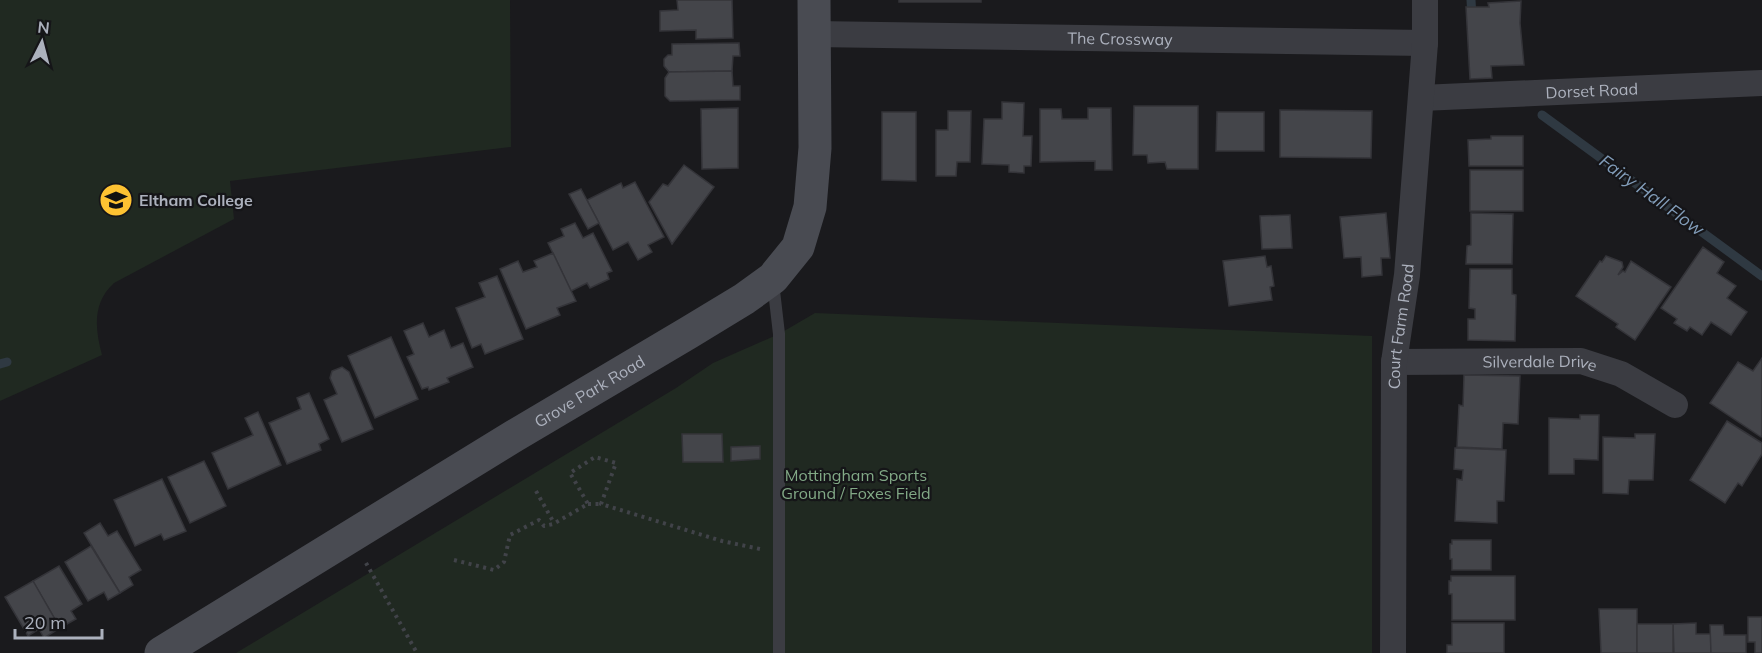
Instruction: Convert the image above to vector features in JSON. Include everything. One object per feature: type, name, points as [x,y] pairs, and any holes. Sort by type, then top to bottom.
[{"type":"main road","name":"Grove Park Road","points":[[161,653],[514,436],[744,299],[772,278],[798,247],[810,207],[815,148],[814,0]]},
{"type":"street","name":"Court Farm Road","points":[[1393,653],[1394,362],[1407,275],[1422,98],[1425,0]]},
{"type":"street","name":"The Crossway","points":[[814,34],[1425,43]]},
{"type":"street","name":"Dorset Road","points":[[1422,98],[1762,83]]},
{"type":"street","name":"Silverdale Drive","points":[[1394,362],[1581,361],[1621,374],[1675,405]]},
{"type":"lane","points":[[772,278],[779,334],[779,653]]},
{"type":"path","points":[[588,504],[570,473],[595,457],[616,463],[601,504]]},
{"type":"path","points":[[536,491],[554,523]]},
{"type":"path","points":[[454,560],[494,570],[504,562],[510,535],[539,520],[544,526],[554,523],[588,504],[601,504],[722,541],[778,553]]},
{"type":"path","points":[[352,536],[417,653]]},
{"type":"green space","name":"Eltham College","points":[[0,0],[510,0],[511,147],[230,181],[234,219],[114,283],[107,291],[97,317],[102,355],[0,401]]},
{"type":"green space","name":"Mottingham Sports Ground / Foxes Field","points":[[815,313],[1372,336],[1372,653],[236,653],[676,388],[713,363],[779,334]]},
{"type":"building","points":[[677,0],[732,0],[733,38],[696,39],[696,30],[660,31],[660,11],[678,10]]},
{"type":"building","points":[[899,0],[981,0],[981,2],[899,2]]},
{"type":"building","points":[[1521,1],[1520,23],[1524,65],[1491,66],[1492,78],[1470,79],[1466,7],[1489,7],[1488,3]]},
{"type":"building","points":[[739,43],[740,56],[733,56],[732,71],[669,72],[664,66],[664,59],[672,55],[672,44]]},
{"type":"building","points":[[732,71],[733,86],[740,86],[740,100],[670,101],[665,96],[665,78],[669,72]]},
{"type":"building","points":[[1002,102],[1024,103],[1023,136],[1032,136],[1031,166],[1024,166],[1024,173],[1009,172],[1009,165],[982,164],[984,119],[1002,119]]},
{"type":"building","points":[[1134,106],[1198,106],[1198,169],[1167,169],[1165,162],[1148,163],[1147,155],[1133,155]]},
{"type":"building","points":[[738,108],[738,168],[702,169],[701,109]]},
{"type":"building","points":[[1088,108],[1111,108],[1112,170],[1095,170],[1095,161],[1040,162],[1040,109],[1061,109],[1062,119],[1088,119]]},
{"type":"building","points":[[1280,110],[1372,111],[1371,158],[1280,157]]},
{"type":"building","points":[[948,111],[971,111],[970,162],[957,162],[956,176],[936,176],[936,130],[948,130]]},
{"type":"building","points":[[882,112],[916,112],[916,181],[882,180]]},
{"type":"building","points":[[1217,112],[1264,112],[1264,151],[1216,151]]},
{"type":"building","points":[[1491,136],[1523,136],[1523,166],[1469,166],[1468,140],[1491,139]]},
{"type":"building","points":[[684,165],[714,187],[672,244],[649,202],[663,184],[668,186]]},
{"type":"building","points":[[1470,170],[1523,170],[1523,211],[1470,211]]},
{"type":"building","points":[[635,182],[664,237],[648,245],[652,252],[638,260],[628,242],[613,250],[587,200],[621,183],[623,188]]},
{"type":"building","points":[[581,189],[599,223],[588,229],[569,194]]},
{"type":"building","points":[[1386,213],[1390,258],[1381,258],[1382,275],[1362,277],[1361,257],[1344,258],[1340,217]]},
{"type":"building","points":[[1471,213],[1513,214],[1512,264],[1466,264],[1467,246],[1471,245]]},
{"type":"building","points":[[1290,215],[1292,248],[1262,249],[1260,216]]},
{"type":"building","points":[[575,223],[583,238],[593,233],[612,271],[607,273],[609,279],[590,288],[587,283],[571,291],[548,243],[564,236],[561,229]]},
{"type":"building","points":[[1703,247],[1724,262],[1717,273],[1736,286],[1727,298],[1747,312],[1731,335],[1711,322],[1702,335],[1690,327],[1687,331],[1674,323],[1677,319],[1661,308]]},
{"type":"building","points":[[553,253],[576,301],[557,308],[560,315],[526,329],[500,269],[518,261],[523,272],[537,267],[534,261]]},
{"type":"building","points":[[1265,256],[1267,267],[1271,266],[1274,286],[1270,287],[1272,300],[1229,306],[1223,261]]},
{"type":"building","points":[[1606,256],[1622,262],[1623,267],[1618,275],[1625,272],[1631,261],[1671,287],[1635,340],[1616,327],[1618,324],[1576,296]]},
{"type":"building","points":[[1470,269],[1512,269],[1512,294],[1516,295],[1515,341],[1468,340],[1468,319],[1475,319],[1475,309],[1469,308]]},
{"type":"building","points":[[497,276],[523,339],[485,354],[481,344],[472,348],[456,308],[485,297],[479,283]]},
{"type":"building","points":[[423,323],[429,337],[444,330],[451,348],[463,343],[473,367],[447,378],[449,382],[429,390],[428,387],[422,389],[407,357],[414,354],[404,331]]},
{"type":"building","points":[[391,337],[418,399],[375,418],[348,356]]},
{"type":"building","points":[[1762,358],[1761,437],[1710,403],[1738,362],[1753,371]]},
{"type":"building","points":[[342,367],[349,372],[373,429],[342,442],[324,400],[337,394],[330,378],[332,371]]},
{"type":"building","points":[[1464,375],[1520,376],[1518,424],[1503,423],[1502,449],[1457,447],[1459,405],[1463,406]]},
{"type":"building","points":[[309,393],[329,439],[319,444],[321,450],[287,464],[269,423],[301,409],[297,398]]},
{"type":"building","points":[[258,412],[281,465],[228,489],[212,453],[253,435],[245,418]]},
{"type":"building","points":[[1580,415],[1599,415],[1598,460],[1574,459],[1574,474],[1549,474],[1549,418],[1580,419]]},
{"type":"building","points":[[1727,421],[1762,443],[1762,454],[1742,486],[1738,483],[1725,503],[1690,480]]},
{"type":"building","points":[[682,434],[722,434],[723,462],[683,462]]},
{"type":"building","points":[[1635,434],[1655,434],[1653,480],[1629,480],[1628,494],[1603,493],[1603,437],[1635,438]]},
{"type":"building","points":[[760,446],[760,459],[731,461],[731,447]]},
{"type":"building","points":[[1455,448],[1506,450],[1504,501],[1497,501],[1497,523],[1455,521],[1457,479],[1462,480],[1463,470],[1454,469]]},
{"type":"building","points":[[204,461],[226,506],[190,523],[168,477]]},
{"type":"building","points":[[162,479],[186,531],[164,540],[161,534],[135,546],[114,500]]},
{"type":"building","points":[[100,523],[108,536],[117,531],[141,570],[129,577],[133,585],[120,593],[84,533]]},
{"type":"building","points":[[1452,540],[1491,540],[1491,570],[1452,570],[1450,544]]},
{"type":"building","points":[[91,546],[120,593],[108,600],[104,592],[88,601],[65,562]]},
{"type":"building","points":[[59,566],[82,604],[71,611],[76,619],[60,628],[33,581]]},
{"type":"building","points":[[1451,576],[1515,576],[1515,620],[1452,620],[1452,594],[1449,594]]},
{"type":"building","points":[[33,581],[60,628],[44,638],[39,629],[28,636],[5,597]]},
{"type":"building","points":[[1599,609],[1637,609],[1637,653],[1601,653]]},
{"type":"building","points":[[1748,617],[1762,617],[1762,653],[1755,653],[1755,642],[1748,642]]},
{"type":"building","points":[[1452,623],[1504,623],[1504,653],[1447,653],[1447,645],[1452,645]]},
{"type":"building","points":[[1696,623],[1696,634],[1711,634],[1711,653],[1674,653],[1673,624]]},
{"type":"building","points":[[1637,624],[1673,624],[1673,653],[1637,653]]},
{"type":"building","points":[[1710,625],[1723,625],[1724,635],[1746,635],[1746,653],[1711,653]]},
{"type":"waterway","name":"Fairy Hall Flow","points":[[1471,0],[1472,17]]},
{"type":"waterway","name":"Fairy Hall Flow","points":[[1542,115],[1762,276]]},
{"type":"waterway","points":[[0,364],[7,362]]},
{"type":"place","name":"Eltham College","points":[[116,200]]}]
